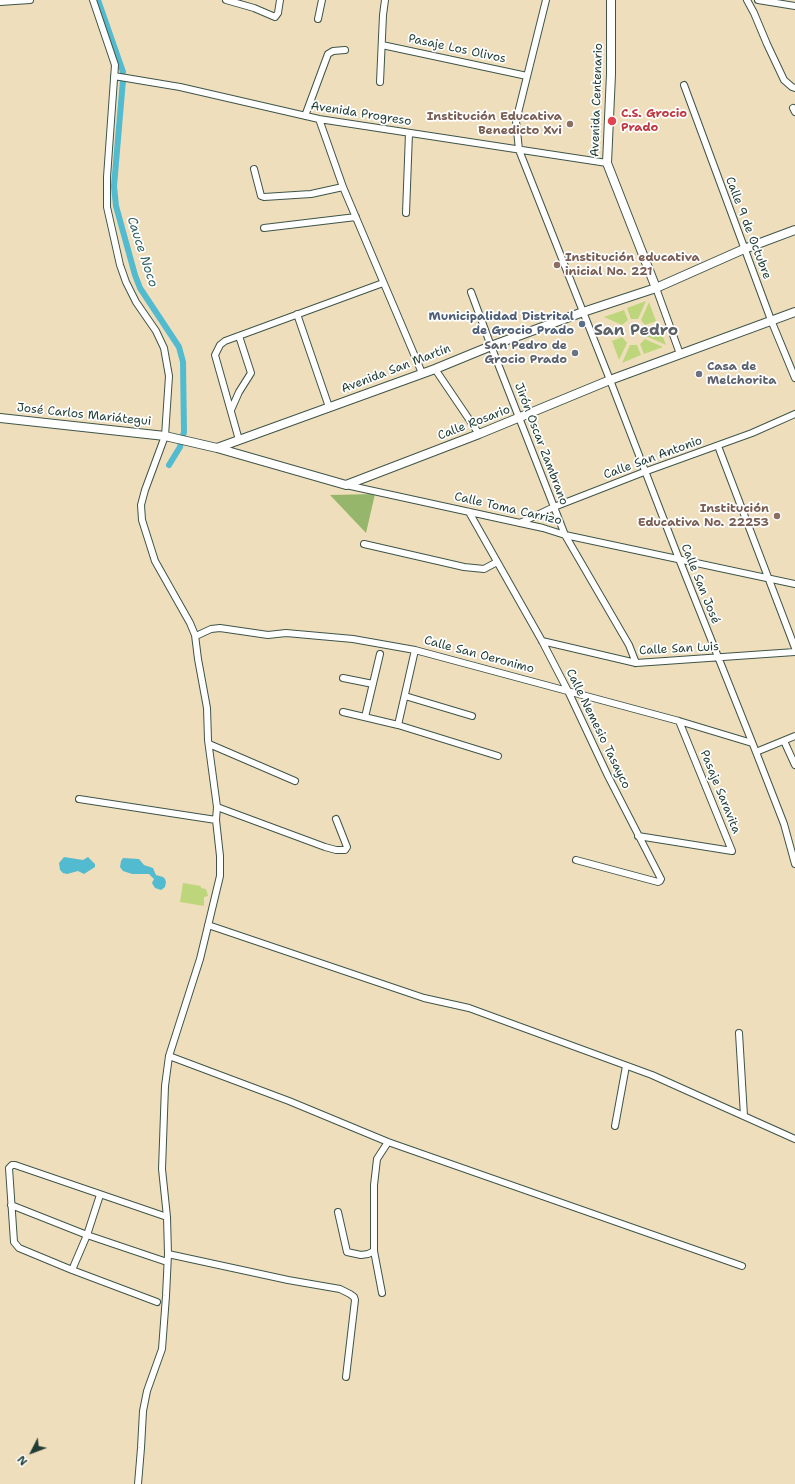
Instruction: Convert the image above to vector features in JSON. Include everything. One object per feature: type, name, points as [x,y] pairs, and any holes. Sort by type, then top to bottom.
[{"type":"main road","name":"Avenida Centenario","points":[[611,0],[611,74],[606,163],[656,288]]},
{"type":"main road","name":"Avenida San Martín","points":[[217,448],[329,408],[583,312],[656,288],[744,249],[795,230]]},
{"type":"main road","name":"Calle Rosario","points":[[346,485],[520,418],[610,380],[795,312]]},
{"type":"main road","name":"José Carlos Mariátegui","points":[[0,418],[165,436],[178,439]]},
{"type":"main road","name":"Calle Toma Carrizo","points":[[178,439],[217,448],[346,485]]},
{"type":"street","points":[[0,2],[30,0]]},
{"type":"street","points":[[93,0],[115,65],[107,177],[107,207],[120,265],[126,282],[136,302],[156,331],[164,348],[169,376],[165,436],[145,490],[141,505],[142,520],[155,561],[196,636],[198,659],[207,708],[220,856],[220,876],[200,959],[169,1056],[165,1086],[162,1169],[167,1217],[168,1254],[166,1296],[162,1349],[147,1390],[143,1411],[138,1484]]},
{"type":"street","points":[[226,0],[254,8],[271,17],[275,17],[278,13],[280,0]]},
{"type":"street","points":[[252,0],[254,8]]},
{"type":"street","points":[[318,20],[322,0]]},
{"type":"street","points":[[380,82],[385,0]]},
{"type":"street","name":"Calle San José","points":[[546,0],[516,121],[520,150],[610,380],[678,560],[784,824],[795,864]]},
{"type":"street","points":[[746,0],[754,13],[784,80],[795,88]]},
{"type":"street","points":[[758,0],[795,6]]},
{"type":"street","name":"Pasaje Los Olivos","points":[[382,45],[527,76]]},
{"type":"street","points":[[305,116],[328,54],[333,51],[345,50]]},
{"type":"street","name":"Avenida Progreso","points":[[114,76],[180,86],[319,119],[606,163]]},
{"type":"street","name":"Calle 9 de Octubre","points":[[684,85],[744,249],[795,378]]},
{"type":"street","points":[[319,119],[343,187],[422,373]]},
{"type":"street","points":[[406,213],[409,133]]},
{"type":"street","points":[[254,169],[261,196],[264,197],[311,194],[343,187]]},
{"type":"street","points":[[264,228],[356,217]]},
{"type":"street","points":[[239,440],[215,355],[220,345],[239,336],[383,283]]},
{"type":"street","points":[[656,288],[680,354]]},
{"type":"street","name":"Jirón Oscar Zambrano","points":[[471,292],[564,535],[629,645],[636,663]]},
{"type":"street","points":[[297,314],[329,408]]},
{"type":"street","points":[[230,410],[251,373],[239,336]]},
{"type":"street","points":[[435,368],[479,434]]},
{"type":"street","name":"Calle San Antonio","points":[[520,523],[554,507],[644,472],[718,446],[795,414]]},
{"type":"street","points":[[718,446],[732,478],[795,648]]},
{"type":"street","name":"Calle Toma Carrizo","points":[[346,485],[544,528],[564,535],[795,584]]},
{"type":"street","name":"Calle Nemesio Tasayco","points":[[469,512],[542,641],[568,691],[660,881],[658,882],[576,860]]},
{"type":"street","points":[[364,544],[464,567],[484,569],[497,562]]},
{"type":"street","name":"Calle San Oeronimo","points":[[196,636],[220,628],[268,635],[286,633],[353,639],[416,650],[679,721],[752,743]]},
{"type":"street","name":"Calle San Luis","points":[[542,641],[636,663],[795,652]]},
{"type":"street","points":[[398,726],[416,650]]},
{"type":"street","points":[[365,717],[380,654]]},
{"type":"street","points":[[343,678],[373,684]]},
{"type":"street","points":[[405,696],[472,716]]},
{"type":"street","points":[[343,712],[398,726],[498,756]]},
{"type":"street","name":"Pasaje Saravita","points":[[638,836],[732,851],[679,721]]},
{"type":"street","points":[[756,752],[795,736]]},
{"type":"street","points":[[784,741],[795,764]]},
{"type":"street","points":[[209,744],[295,781]]},
{"type":"street","points":[[79,799],[216,820]]},
{"type":"street","points":[[216,807],[325,847],[344,850],[347,849],[347,847],[336,819]]},
{"type":"street","points":[[208,924],[424,998],[469,1008],[652,1075],[795,1139]]},
{"type":"street","points":[[739,1033],[744,1116]]},
{"type":"street","points":[[169,1056],[289,1101],[388,1142],[742,1266]]},
{"type":"street","points":[[615,1126],[626,1066]]},
{"type":"street","points":[[382,1293],[374,1251],[374,1185],[377,1159],[388,1142]]},
{"type":"street","points":[[157,1302],[21,1250],[14,1242],[9,1170],[10,1167],[14,1165],[167,1217]]},
{"type":"street","points":[[72,1270],[87,1235],[100,1195]]},
{"type":"street","points":[[11,1205],[87,1235],[167,1262]]},
{"type":"street","points":[[338,1212],[347,1252],[361,1255],[374,1251]]},
{"type":"street","points":[[168,1254],[288,1280],[340,1289],[350,1294],[355,1300],[346,1377]]},
{"type":"green space","points":[[646,301],[638,319],[631,319],[627,308]]},
{"type":"green space","points":[[649,302],[656,321],[645,325],[641,320]]},
{"type":"green space","points":[[624,310],[628,320],[622,325],[604,317]]},
{"type":"green space","points":[[658,324],[666,345],[646,336],[647,328]]},
{"type":"green space","points":[[622,337],[627,343],[619,360],[612,341]]},
{"type":"green space","points":[[645,339],[663,347],[644,354],[640,344]]},
{"type":"green space","points":[[630,345],[637,345],[641,355],[622,363]]},
{"type":"green space","points":[[375,494],[366,533],[330,495]]},
{"type":"green space","points":[[183,883],[201,886],[201,888],[206,889],[208,896],[204,897],[204,906],[180,902]]},
{"type":"water","points":[[64,857],[83,860],[88,857],[95,864],[95,867],[84,874],[78,871],[67,874],[63,873],[60,870],[59,863]]},
{"type":"water","points":[[123,858],[139,859],[144,865],[153,868],[156,875],[165,879],[165,887],[161,890],[155,888],[152,883],[154,879],[149,874],[132,874],[123,871],[120,867]]},
{"type":"waterway","name":"Cauce Noco","points":[[98,0],[123,72]]},
{"type":"waterway","name":"Cauce Noco","points":[[123,80],[114,186],[116,206],[140,288],[179,347],[183,362],[184,432],[180,447],[169,465]]},
{"type":"place","name":"C.S. Grocio Prado","points":[[612,121]]},
{"type":"place","name":"Institución Educativa Benedicto Xvi","points":[[570,124]]},
{"type":"place","name":"Institución educativa inicial No. 221","points":[[557,265]]},
{"type":"place","name":"Municipalidad Distrital de Grocio Prado","points":[[582,324]]},
{"type":"place","name":"San Pedro de Grocio Prado","points":[[575,353]]},
{"type":"place","name":"Casa de Melchorita","points":[[699,374]]},
{"type":"place","name":"Institución Educativa No. 22253","points":[[777,516]]},
{"type":"district","name":"San Pedro","points":[[636,331]]}]
